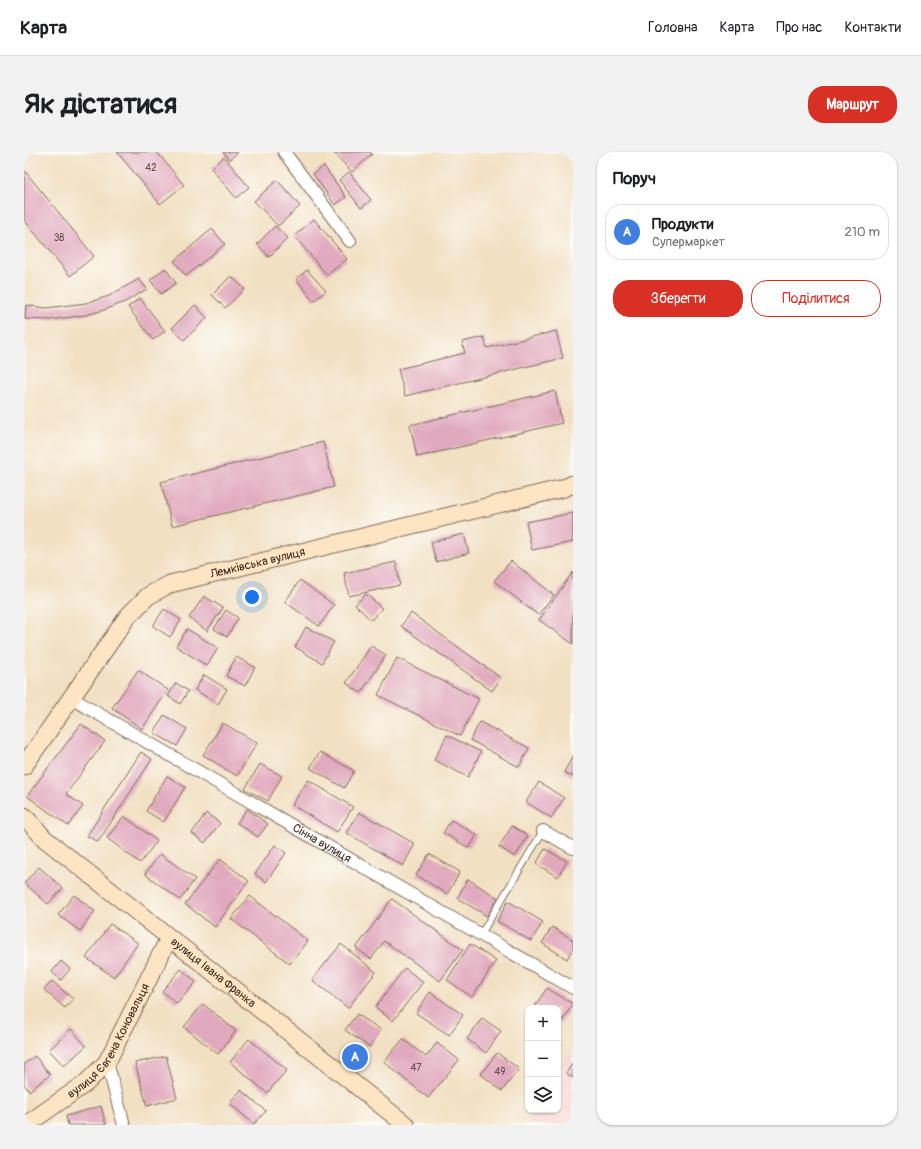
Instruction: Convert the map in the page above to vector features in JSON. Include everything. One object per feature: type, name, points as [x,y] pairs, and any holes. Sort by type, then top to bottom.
[{"type":"main road","name":"Лемківська вулиця","points":[[24,766],[128,616],[148,596],[170,584],[564,488],[573,484]]},
{"type":"main road","name":"вулиця Івана Франка","points":[[24,816],[45,839],[406,1125]]},
{"type":"main road","name":"вулиця Євгена Коновальця","points":[[26,1125],[86,1084],[107,1062],[169,938]]},
{"type":"street","points":[[284,152],[350,241]]},
{"type":"street","name":"Сінна вулиця","points":[[70,698],[573,988]]},
{"type":"street","points":[[544,831],[573,848]]},
{"type":"street","points":[[107,1062],[124,1125]]},
{"type":"lane","points":[[481,934],[544,831]]},
{"type":"shaded area","points":[[573,1045],[573,1125],[528,1125],[534,1113],[561,1113],[561,1065]]},
{"type":"building","points":[[117,152],[157,152],[184,185],[160,204]]},
{"type":"building","points":[[223,152],[238,152],[229,160]]},
{"type":"building","points":[[333,152],[370,152],[372,154],[352,172]]},
{"type":"building","points":[[224,157],[249,187],[236,198],[211,168]]},
{"type":"building","points":[[324,166],[346,197],[335,205],[313,174]]},
{"type":"building","points":[[24,170],[94,256],[70,276],[24,220]]},
{"type":"building","points":[[349,172],[371,200],[361,208],[339,180]]},
{"type":"building","points":[[277,180],[300,206],[278,226],[254,201]]},
{"type":"building","points":[[314,219],[347,259],[327,275],[294,236]]},
{"type":"building","points":[[275,226],[288,238],[269,257],[257,244]]},
{"type":"building","points":[[212,229],[225,244],[186,276],[174,261]]},
{"type":"building","points":[[165,268],[176,283],[161,294],[150,280]]},
{"type":"building","points":[[307,270],[326,291],[314,301],[296,279]]},
{"type":"building","points":[[231,276],[245,289],[225,308],[212,295]]},
{"type":"building","points":[[139,279],[147,289],[125,302],[104,310],[86,315],[50,320],[25,319],[26,305],[46,308],[86,303],[109,296]]},
{"type":"building","points":[[140,298],[165,331],[153,340],[128,307]]},
{"type":"building","points":[[195,305],[207,318],[184,340],[172,328]]},
{"type":"building","points":[[556,331],[563,358],[405,396],[398,369],[465,353],[462,342],[484,337],[487,348]]},
{"type":"building","points":[[555,391],[562,423],[417,457],[410,425]]},
{"type":"building","points":[[323,442],[334,487],[172,526],[161,482]]},
{"type":"building","points":[[573,513],[573,542],[532,550],[526,522]]},
{"type":"building","points":[[464,534],[469,553],[436,562],[431,542]]},
{"type":"building","points":[[511,561],[554,595],[538,615],[494,581]]},
{"type":"building","points":[[396,562],[400,585],[349,596],[344,573]]},
{"type":"building","points":[[573,572],[573,644],[539,620]]},
{"type":"building","points":[[300,580],[334,605],[319,626],[285,602]]},
{"type":"building","points":[[366,594],[382,608],[371,620],[355,605]]},
{"type":"building","points":[[204,596],[223,608],[207,631],[189,618]]},
{"type":"building","points":[[164,609],[181,620],[170,637],[153,626]]},
{"type":"building","points":[[226,610],[238,618],[227,637],[214,629]]},
{"type":"building","points":[[411,613],[501,678],[492,691],[401,626]]},
{"type":"building","points":[[306,627],[334,642],[322,663],[295,647]]},
{"type":"building","points":[[187,629],[218,648],[207,666],[176,646]]},
{"type":"building","points":[[371,646],[386,655],[361,693],[346,683]]},
{"type":"building","points":[[236,657],[255,667],[245,686],[226,676]]},
{"type":"building","points":[[397,658],[479,699],[460,736],[378,695]]},
{"type":"building","points":[[138,670],[168,690],[142,729],[112,708]]},
{"type":"building","points":[[204,675],[227,689],[218,704],[195,690]]},
{"type":"building","points":[[176,683],[188,691],[180,704],[168,696]]},
{"type":"building","points":[[164,715],[187,729],[177,746],[154,733]]},
{"type":"building","points":[[480,722],[529,748],[519,767],[470,740]]},
{"type":"building","points":[[223,723],[257,743],[237,776],[203,755]]},
{"type":"building","points":[[81,724],[105,741],[66,794],[83,806],[68,826],[27,796]]},
{"type":"building","points":[[447,735],[481,752],[468,777],[434,760]]},
{"type":"building","points":[[141,752],[152,759],[98,842],[87,836]]},
{"type":"building","points":[[320,752],[354,771],[344,788],[310,768]]},
{"type":"building","points":[[573,756],[573,777],[564,772]]},
{"type":"building","points":[[260,764],[282,776],[268,801],[245,789]]},
{"type":"building","points":[[167,776],[185,787],[164,822],[146,811]]},
{"type":"building","points":[[308,780],[353,807],[337,832],[292,805]]},
{"type":"building","points":[[539,782],[564,798],[551,818],[526,802]]},
{"type":"building","points":[[247,809],[268,824],[258,837],[237,823]]},
{"type":"building","points":[[359,812],[415,844],[403,866],[347,833]]},
{"type":"building","points":[[206,813],[220,823],[205,843],[192,833]]},
{"type":"building","points":[[124,816],[157,841],[140,863],[107,838]]},
{"type":"building","points":[[451,820],[477,835],[469,848],[443,833]]},
{"type":"building","points":[[512,826],[528,836],[515,857],[499,847]]},
{"type":"building","points":[[275,845],[286,853],[266,882],[255,874]]},
{"type":"building","points":[[545,849],[567,861],[558,877],[536,864]]},
{"type":"building","points":[[160,854],[195,879],[180,900],[145,874]]},
{"type":"building","points":[[429,854],[460,872],[447,894],[416,875]]},
{"type":"building","points":[[220,859],[249,881],[215,927],[185,904]]},
{"type":"building","points":[[39,867],[63,888],[48,904],[24,883]]},
{"type":"building","points":[[468,879],[498,898],[487,916],[457,898]]},
{"type":"building","points":[[74,895],[95,911],[80,931],[58,915]]},
{"type":"building","points":[[250,896],[308,941],[290,964],[231,919]]},
{"type":"building","points":[[392,899],[463,950],[440,981],[384,941],[371,959],[356,948]]},
{"type":"building","points":[[508,901],[543,922],[531,941],[497,921]]},
{"type":"building","points":[[110,924],[138,943],[114,977],[86,958]]},
{"type":"building","points":[[552,927],[573,940],[573,948],[567,959],[542,943]]},
{"type":"building","points":[[341,944],[376,972],[348,1008],[312,980]]},
{"type":"building","points":[[470,944],[496,961],[472,997],[447,980]]},
{"type":"building","points":[[61,961],[70,969],[61,980],[52,972]]},
{"type":"building","points":[[405,968],[423,982],[393,1021],[375,1007]]},
{"type":"building","points":[[181,969],[196,982],[177,1004],[162,991]]},
{"type":"building","points":[[52,981],[73,999],[65,1008],[44,990]]},
{"type":"building","points":[[547,988],[573,1004],[561,1023],[561,1005],[536,1005]]},
{"type":"building","points":[[430,992],[463,1015],[449,1035],[416,1013]]},
{"type":"building","points":[[203,1004],[236,1031],[218,1054],[184,1027]]},
{"type":"building","points":[[357,1014],[381,1030],[369,1047],[345,1030]]},
{"type":"building","points":[[482,1018],[501,1031],[486,1053],[467,1039]]},
{"type":"building","points":[[71,1029],[86,1046],[64,1066],[49,1050]]},
{"type":"building","points":[[249,1039],[287,1070],[267,1093],[230,1062]]},
{"type":"building","points":[[403,1039],[426,1057],[437,1043],[459,1060],[428,1098],[384,1062]]},
{"type":"building","points":[[497,1053],[519,1069],[502,1091],[481,1074]]},
{"type":"building","points":[[35,1056],[50,1075],[29,1091],[24,1084],[24,1064]]},
{"type":"building","points":[[166,1056],[177,1098],[147,1106],[135,1063]]},
{"type":"building","points":[[573,1063],[573,1078],[566,1073]]},
{"type":"building","points":[[241,1090],[266,1111],[254,1124],[229,1103]]},
{"type":"building","points":[[101,1106],[106,1125],[68,1125],[66,1116]]},
{"type":"place","name":"Продукти","points":[[355,1057]]}]
